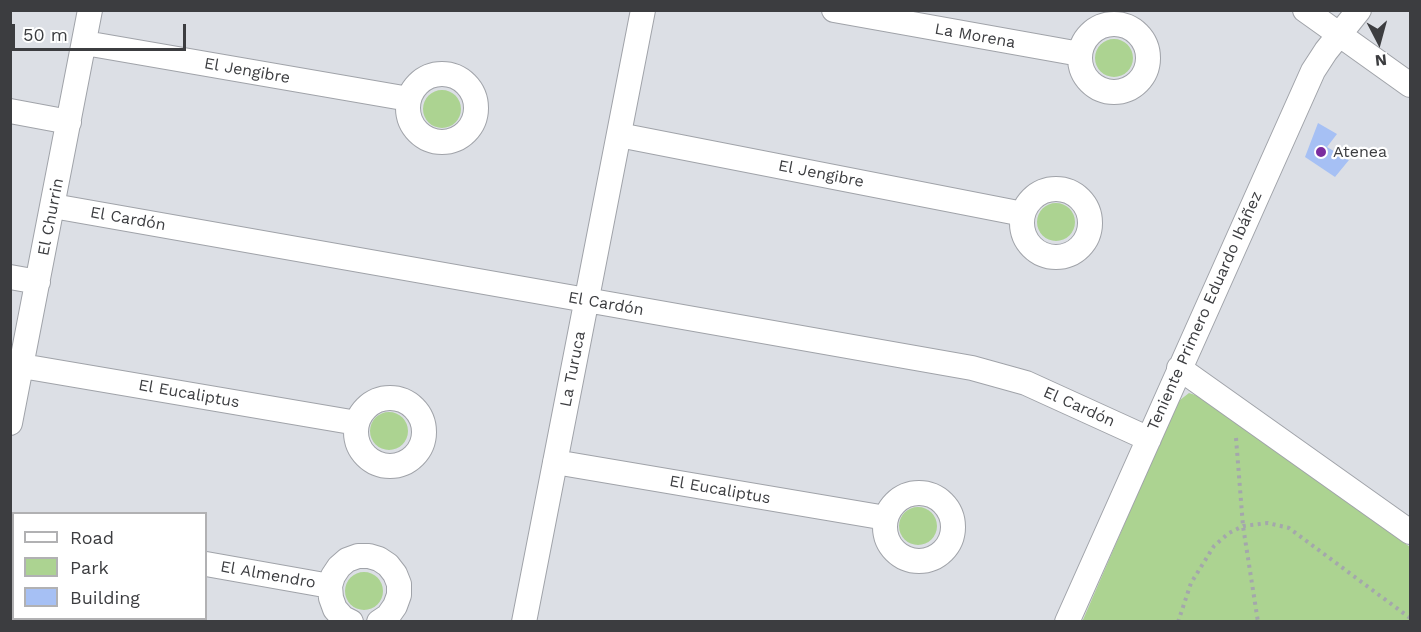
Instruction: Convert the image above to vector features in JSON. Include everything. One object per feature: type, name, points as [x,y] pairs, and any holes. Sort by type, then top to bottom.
[{"type":"street","name":"El Churrin","points":[[10,423],[90,10]]},
{"type":"street","name":"La Turuca","points":[[525,621],[643,10]]},
{"type":"street","name":"La Morena","points":[[834,10],[1080,54]]},
{"type":"street","points":[[1305,10],[1410,85]]},
{"type":"street","name":"Teniente Primero Eduardo Ibáñez","points":[[1067,621],[1313,71],[1359,10]]},
{"type":"street","name":"El Jengibre","points":[[85,43],[409,99]]},
{"type":"street","points":[[10,111],[69,122]]},
{"type":"street","name":"El Jengibre","points":[[619,135],[1023,214]]},
{"type":"street","name":"El Cardón","points":[[53,206],[1000,375],[1026,383],[1149,438]]},
{"type":"street","points":[[10,277],[38,282]]},
{"type":"street","name":"El Eucaliptus","points":[[22,366],[357,423]]},
{"type":"street","points":[[1179,368],[1410,532]]},
{"type":"street","name":"El Eucaliptus","points":[[555,462],[885,518]]},
{"type":"street","name":"El Almendro","points":[[351,621],[343,618],[335,609],[330,586],[339,567],[347,560],[358,556],[369,556],[388,565],[399,584],[399,595],[395,606],[388,616],[379,621]]},
{"type":"street","name":"El Almendro","points":[[207,564],[330,586]]},
{"type":"path","points":[[1234,407],[1243,526],[1258,621]]},
{"type":"path","points":[[1178,621],[1191,583],[1214,546],[1229,533],[1243,526],[1268,522],[1289,528],[1410,618]]},
{"type":"green space","points":[[1114,39],[1128,44],[1133,58],[1128,72],[1114,77],[1100,72],[1095,58],[1100,44]]},
{"type":"green space","points":[[442,90],[456,95],[461,109],[456,123],[442,128],[428,123],[423,109],[428,95]]},
{"type":"green space","points":[[1056,203],[1070,208],[1075,222],[1070,236],[1056,241],[1042,236],[1037,222],[1042,208]]},
{"type":"green space","points":[[1189,393],[1213,405],[1410,547],[1410,621],[1082,622],[1174,410],[1180,400]]},
{"type":"green space","points":[[389,412],[403,417],[408,431],[403,445],[389,450],[375,445],[370,431],[375,417]]},
{"type":"green space","points":[[918,507],[932,512],[937,526],[932,540],[918,545],[904,540],[899,526],[904,512]]},
{"type":"green space","points":[[364,572],[378,577],[383,591],[378,605],[364,610],[350,605],[345,591],[350,577]]},
{"type":"building","name":"Atenea","points":[[1318,123],[1337,134],[1327,147],[1349,160],[1335,177],[1305,157]]},
{"type":"place","name":"Atenea","points":[[1321,152]]}]
